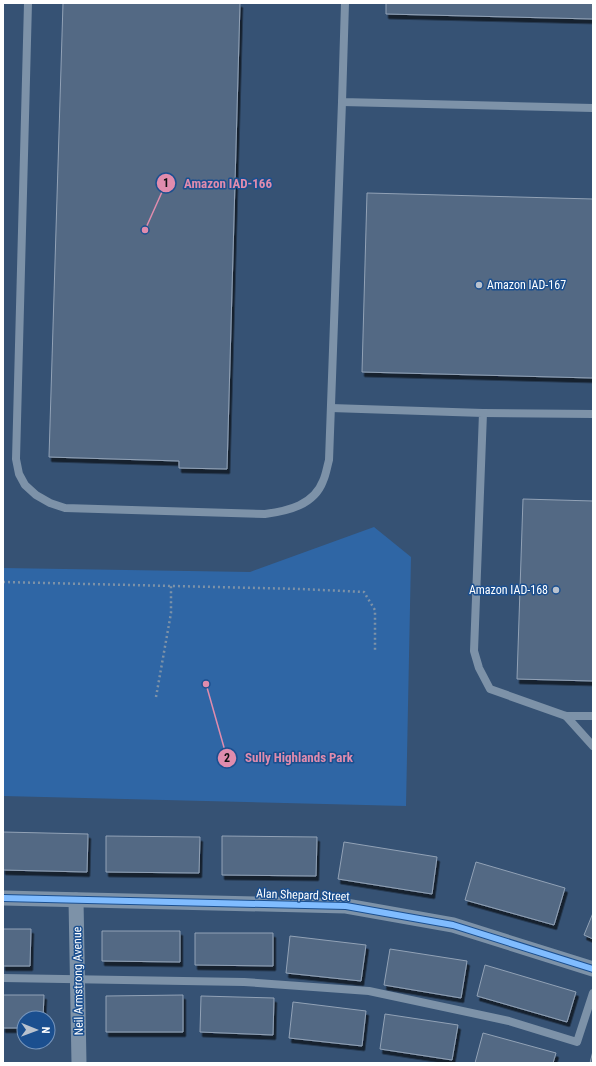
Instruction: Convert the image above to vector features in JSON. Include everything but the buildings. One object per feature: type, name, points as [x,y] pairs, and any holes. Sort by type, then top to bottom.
[{"type":"street","name":"Alan Shepard Street","points":[[3,898],[346,906],[453,925],[593,969]]},
{"type":"street","name":"Neil Armstrong Avenue","points":[[76,900],[79,1063]]},
{"type":"lane","points":[[28,3],[16,459],[19,474],[25,485],[36,495],[50,503],[65,508],[265,514],[289,510],[299,506],[313,497],[323,482],[329,460],[342,102],[344,3]]},
{"type":"lane","points":[[342,102],[593,108]]},
{"type":"lane","points":[[331,408],[483,413],[593,414]]},
{"type":"lane","points":[[483,413],[474,651],[479,668],[490,689],[566,716],[593,716]]},
{"type":"lane","points":[[566,716],[593,746]]},
{"type":"lane","points":[[3,978],[244,982],[369,991],[509,1021],[577,1042],[593,993]]},
{"type":"path","points":[[3,582],[171,585],[364,592],[375,610],[375,651]]},
{"type":"path","points":[[156,697],[171,613],[171,585]]},
{"type":"shaded area","points":[[374,527],[411,557],[406,806],[3,796],[3,568],[250,572]]},
{"type":"cycle path","points":[[3,898],[346,906],[453,925],[593,969]]},
{"type":"place","name":"Amazon IAD-166","points":[[145,230]]},
{"type":"place","name":"Amazon IAD-167","points":[[479,285]]},
{"type":"place","name":"Amazon IAD-168","points":[[556,590]]},
{"type":"place","name":"Sully Highlands Park","points":[[206,684]]}]
